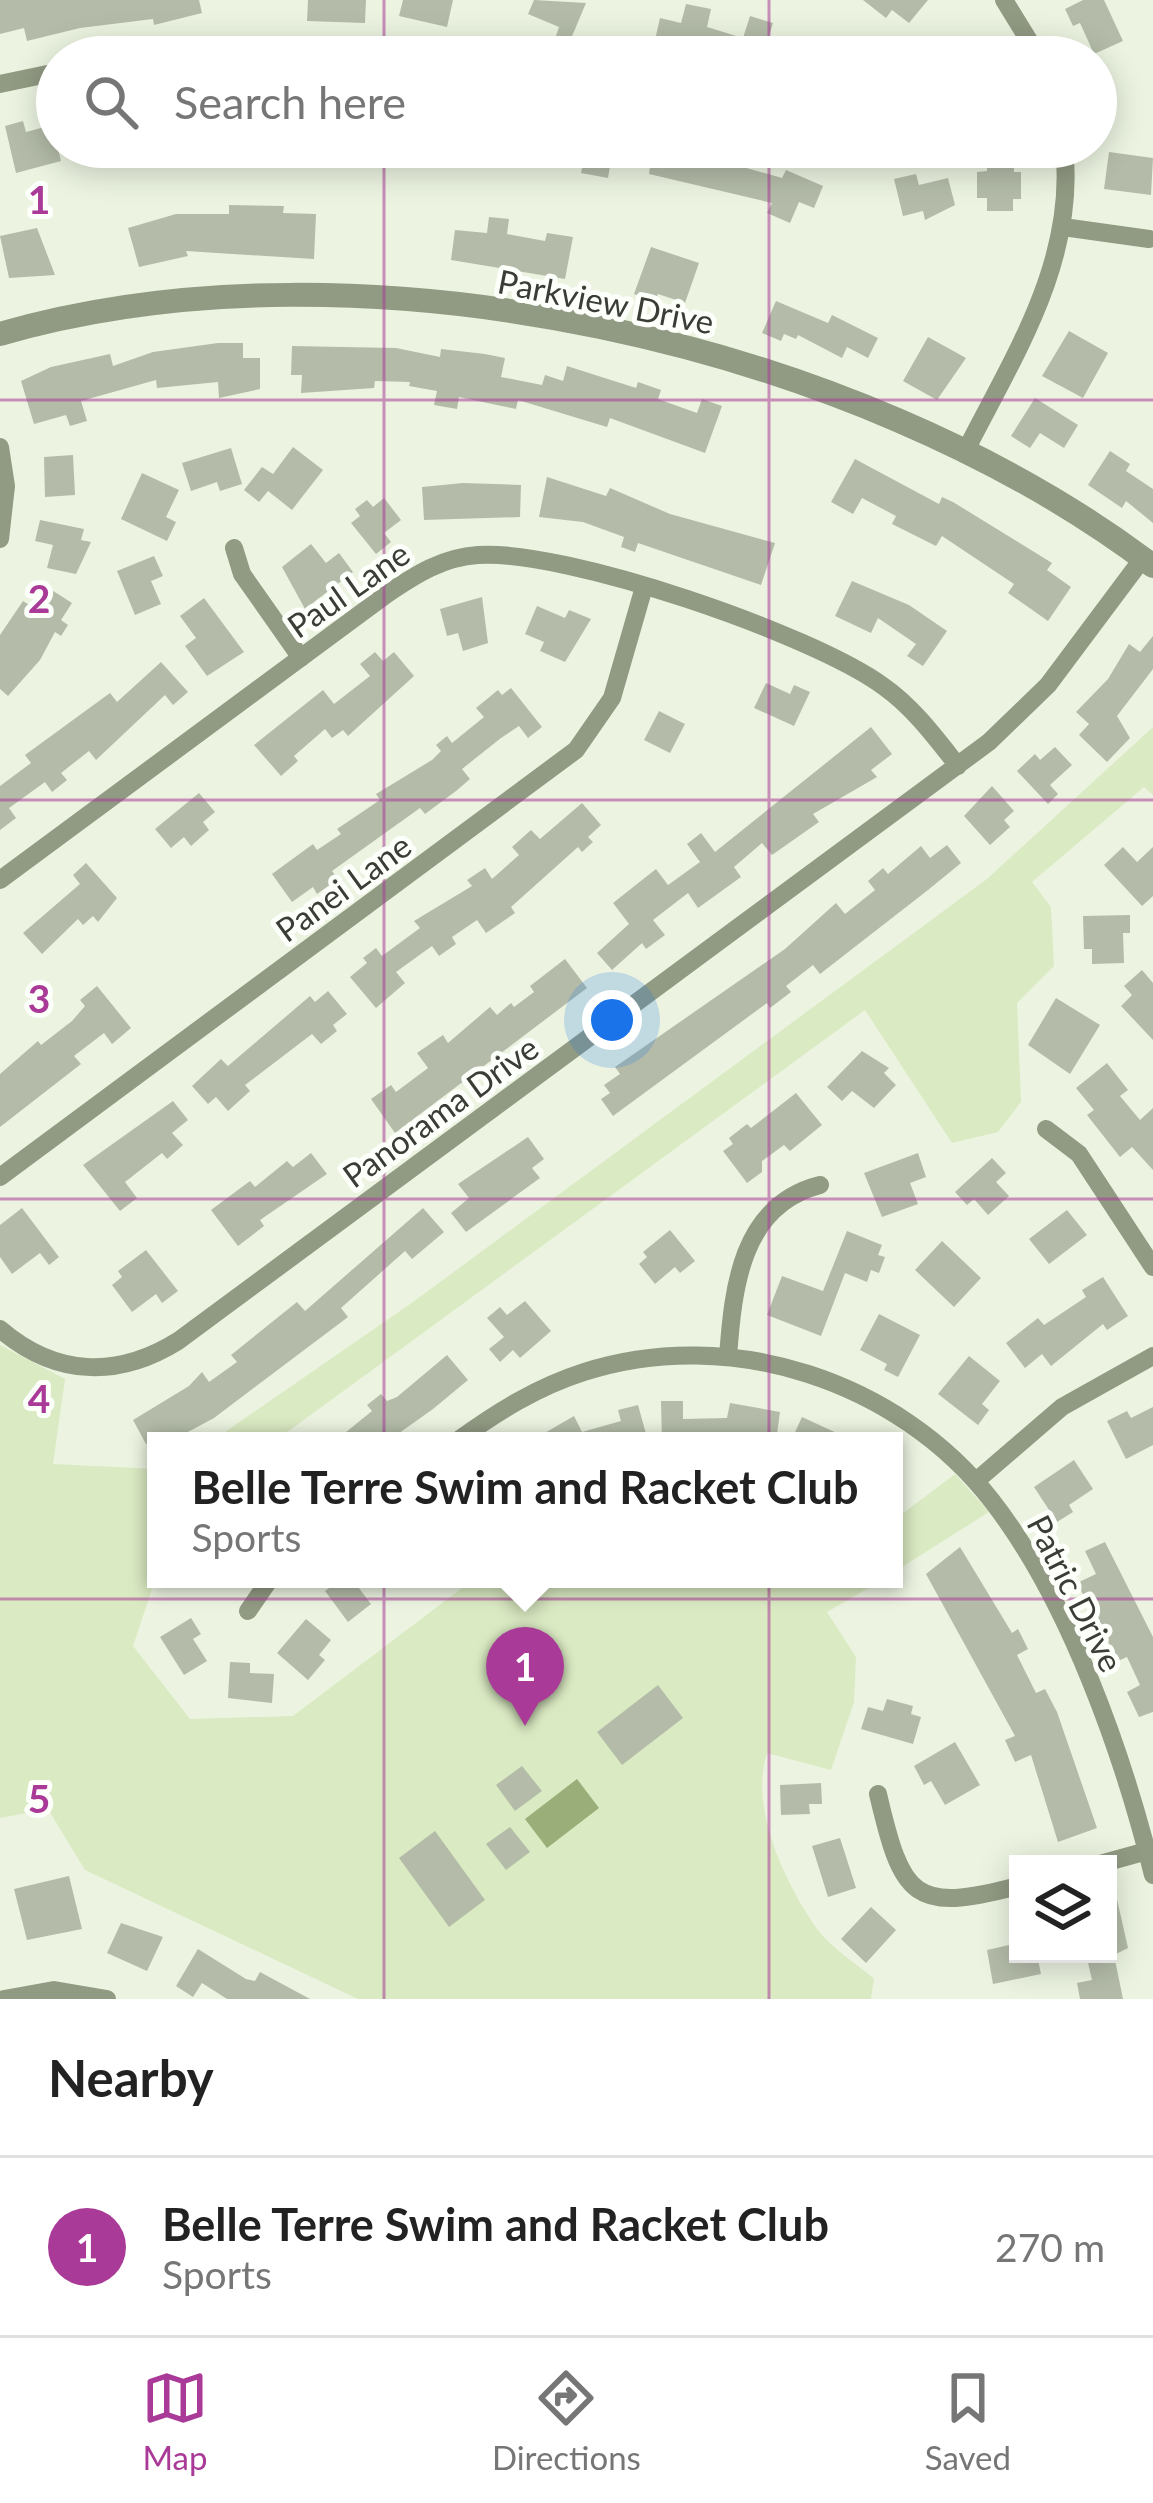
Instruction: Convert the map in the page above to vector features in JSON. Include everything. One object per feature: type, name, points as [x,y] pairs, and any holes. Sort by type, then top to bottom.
[{"type":"street","points":[[1004,0],[1026,36]]},
{"type":"street","points":[[0,84],[36,76]]},
{"type":"street","points":[[964,454],[1041,299],[1064,227],[1064,168]]},
{"type":"street","points":[[1064,227],[1149,239]]},
{"type":"street","name":"Parkview Drive","points":[[0,334],[128,306],[221,298],[412,301],[527,314],[635,334],[802,382],[964,454],[1057,503],[1148,562]]},
{"type":"street","points":[[0,447],[7,486],[0,539]]},
{"type":"street","points":[[234,548],[242,574],[301,658]]},
{"type":"street","name":"Paul Lane","points":[[0,880],[401,584],[460,557],[512,556],[644,587],[749,622],[868,676],[905,704],[958,766]]},
{"type":"street","name":"Panorama Drive","points":[[0,1328],[38,1355],[72,1366],[118,1367],[163,1350],[958,766],[1048,686],[1148,562]]},
{"type":"street","name":"Panei Lane","points":[[0,1177],[577,750],[612,698],[644,587]]},
{"type":"street","points":[[1046,1129],[1079,1154],[1153,1267]]},
{"type":"street","points":[[728,1357],[734,1292],[751,1238],[781,1202],[820,1185]]},
{"type":"street","points":[[976,1481],[1062,1407],[1153,1355]]},
{"type":"street","name":"Patric Drive","points":[[471,1432],[525,1396],[590,1370],[663,1357],[728,1357],[794,1370],[862,1395],[916,1427],[976,1481],[1025,1549],[1119,1760],[1153,1875]]},
{"type":"street","points":[[248,1611],[264,1588]]},
{"type":"street","points":[[878,1795],[897,1863],[921,1892],[962,1900],[1009,1888]]},
{"type":"street","points":[[1117,1859],[1147,1851]]},
{"type":"street","points":[[4,1999],[54,1990],[107,1999]]},
{"type":"shaded area","points":[[1153,727],[1153,795],[1144,787],[1032,882],[1051,907],[1054,966],[1017,1003],[1021,1102],[998,1132],[952,1143],[865,1010],[287,1432],[225,1432],[413,1302],[987,879]]},
{"type":"shaded area","points":[[0,1345],[65,1379],[53,1464],[147,1469],[147,1588],[152,1588],[133,1646],[190,1719],[293,1716],[462,1588],[868,1588],[827,1612],[856,1657],[854,1702],[831,1770],[767,1753],[763,1797],[773,1844],[793,1890],[817,1929],[874,1979],[871,1999],[358,1999],[85,1870],[48,1809],[0,1818]]},
{"type":"shaded area","points":[[955,1474],[989,1512],[903,1566],[903,1513]]},
{"type":"shaded area","points":[[577,1779],[599,1808],[547,1848],[525,1819]]},
{"type":"building","points":[[0,0],[199,0],[202,13],[154,25],[153,19],[80,28],[27,41],[24,28],[0,34]]},
{"type":"building","points":[[308,0],[366,0],[365,23],[307,21]]},
{"type":"building","points":[[403,0],[453,0],[447,27],[399,16]]},
{"type":"building","points":[[534,0],[586,3],[572,36],[556,36],[559,27],[528,14]]},
{"type":"building","points":[[863,0],[928,0],[909,23],[892,10],[886,18]]},
{"type":"building","points":[[1083,0],[1104,0],[1123,41],[1117,44],[1117,36],[1086,36],[1080,23],[1073,26],[1065,9]]},
{"type":"building","points":[[686,4],[711,9],[707,27],[736,36],[656,36],[660,18],[681,23]]},
{"type":"building","points":[[750,16],[773,23],[769,36],[744,36]]},
{"type":"building","points":[[23,121],[26,132],[36,129],[36,168],[16,173],[5,126]]},
{"type":"building","points":[[1117,153],[1153,158],[1151,195],[1104,189],[1107,168],[1117,168]]},
{"type":"building","points":[[582,168],[610,168],[608,178],[581,173]]},
{"type":"building","points":[[650,168],[747,168],[782,178],[786,170],[823,186],[814,208],[799,202],[790,223],[767,213],[772,203],[649,174]]},
{"type":"building","points":[[1014,168],[1021,172],[1021,199],[1013,199],[1013,211],[987,211],[987,198],[977,198],[977,172]]},
{"type":"building","points":[[916,174],[919,185],[948,178],[955,205],[925,220],[923,211],[903,216],[894,179]]},
{"type":"building","points":[[229,205],[284,206],[283,213],[316,214],[314,259],[186,251],[188,256],[139,267],[128,228],[176,214],[229,214]]},
{"type":"building","points":[[489,217],[509,219],[507,234],[545,241],[547,233],[573,237],[565,279],[451,260],[455,230],[487,233]]},
{"type":"building","points":[[37,228],[55,275],[9,278],[0,236]]},
{"type":"building","points":[[651,247],[699,263],[685,303],[658,294],[655,302],[634,294]]},
{"type":"building","points":[[776,301],[828,323],[832,315],[878,338],[868,358],[847,347],[842,358],[798,335],[796,339],[784,334],[781,341],[762,333]]},
{"type":"building","points":[[1069,331],[1108,353],[1083,398],[1042,376]]},
{"type":"building","points":[[928,337],[966,358],[937,400],[903,381]]},
{"type":"building","points":[[243,343],[243,358],[260,358],[260,389],[219,398],[218,382],[157,388],[156,380],[81,401],[87,421],[70,426],[66,415],[34,424],[21,381],[51,367],[110,354],[113,366],[153,352]]},
{"type":"building","points":[[292,346],[396,348],[440,357],[441,349],[485,354],[505,358],[501,377],[542,385],[545,375],[563,381],[567,366],[636,388],[638,382],[661,390],[658,399],[697,413],[702,399],[722,406],[705,453],[610,418],[607,427],[518,400],[516,409],[459,397],[457,409],[434,405],[437,391],[409,386],[410,382],[375,381],[374,388],[301,393],[302,375],[291,375]]},
{"type":"building","points":[[1035,398],[1078,425],[1064,448],[1040,433],[1030,448],[1011,436]]},
{"type":"building","points":[[293,447],[323,470],[292,510],[268,491],[259,502],[244,490],[262,467],[273,474]]},
{"type":"building","points":[[231,448],[242,484],[220,491],[217,482],[191,491],[182,463]]},
{"type":"building","points":[[1110,451],[1130,464],[1126,471],[1153,489],[1153,523],[1126,501],[1122,508],[1088,485]]},
{"type":"building","points":[[73,455],[75,495],[45,497],[44,457]]},
{"type":"building","points":[[855,459],[939,504],[942,497],[953,502],[1052,563],[1047,570],[1071,587],[1048,621],[1008,593],[1014,584],[942,536],[936,546],[892,524],[896,516],[862,498],[853,514],[831,502]]},
{"type":"building","points":[[142,473],[179,490],[166,517],[176,522],[167,541],[121,519]]},
{"type":"building","points":[[547,477],[606,496],[610,488],[670,514],[775,543],[761,585],[638,543],[635,552],[621,547],[624,537],[583,522],[539,517]]},
{"type":"building","points":[[521,485],[520,517],[424,520],[422,487]]},
{"type":"building","points":[[384,498],[401,520],[384,533],[391,542],[376,554],[351,523],[360,516],[355,509],[367,500],[373,507]]},
{"type":"building","points":[[40,520],[84,529],[81,540],[91,542],[76,574],[47,568],[53,545],[35,541]]},
{"type":"building","points":[[311,544],[326,563],[339,553],[353,572],[305,609],[282,567]]},
{"type":"building","points":[[154,556],[163,576],[151,581],[161,604],[135,615],[117,571]]},
{"type":"building","points":[[852,581],[909,605],[947,631],[923,666],[907,656],[916,644],[878,618],[871,633],[835,616]]},
{"type":"building","points":[[47,587],[72,603],[61,620],[68,625],[61,636],[55,632],[40,660],[8,696],[0,689],[0,635],[23,601],[34,608]]},
{"type":"building","points":[[482,597],[488,643],[463,651],[458,633],[447,636],[440,609]]},
{"type":"building","points":[[204,598],[244,652],[207,676],[185,646],[196,638],[180,616]]},
{"type":"building","points":[[537,606],[565,618],[569,610],[591,619],[565,662],[540,651],[544,642],[525,634]]},
{"type":"building","points":[[1153,636],[1153,669],[1117,716],[1130,738],[1107,762],[1079,735],[1089,724],[1076,712],[1108,679],[1129,644],[1140,652]]},
{"type":"building","points":[[375,652],[383,661],[394,652],[414,676],[348,736],[343,730],[332,738],[325,729],[294,756],[298,761],[281,776],[254,745],[323,690],[334,704],[370,676],[360,664]]},
{"type":"building","points":[[161,662],[188,692],[173,705],[165,695],[96,760],[89,751],[61,773],[67,780],[52,792],[45,782],[9,808],[16,818],[0,830],[0,786],[31,763],[25,755],[110,693],[117,702]]},
{"type":"building","points":[[766,683],[790,694],[794,685],[810,692],[794,726],[754,708]]},
{"type":"building","points":[[511,688],[542,727],[528,738],[519,726],[501,738],[462,769],[470,779],[456,791],[425,814],[420,808],[332,871],[338,879],[317,894],[313,887],[292,902],[272,874],[313,844],[317,850],[341,834],[337,829],[380,800],[376,794],[432,760],[441,751],[436,745],[447,736],[452,743],[484,717],[476,708],[498,690],[502,695]]},
{"type":"building","points":[[659,711],[685,724],[670,753],[644,740]]},
{"type":"building","points":[[871,727],[892,754],[871,770],[877,777],[813,814],[819,822],[772,855],[762,843],[734,867],[741,877],[698,908],[688,893],[653,920],[665,935],[646,949],[642,943],[612,970],[597,953],[629,924],[613,903],[656,869],[668,885],[700,862],[687,844],[701,833],[715,852]]},
{"type":"building","points":[[1055,747],[1072,765],[1050,785],[1058,794],[1048,804],[1017,771],[1035,754],[1040,760]]},
{"type":"building","points":[[992,786],[1014,811],[1004,820],[1010,827],[990,845],[964,816]]},
{"type":"building","points":[[199,793],[215,812],[203,822],[209,830],[191,846],[184,837],[171,848],[155,829]]},
{"type":"building","points":[[582,803],[601,825],[588,837],[593,842],[582,852],[578,847],[511,907],[515,913],[486,933],[477,920],[452,937],[456,944],[439,956],[432,946],[396,972],[405,983],[376,1008],[350,977],[367,963],[363,958],[376,948],[382,956],[420,928],[414,921],[472,886],[467,880],[485,868],[492,879],[519,855],[512,847],[531,830],[540,839]]},
{"type":"building","points":[[947,845],[961,863],[928,890],[820,974],[813,965],[786,986],[791,992],[770,1008],[767,1003],[613,1116],[601,1099],[610,1093],[604,1085],[620,1074],[615,1067],[785,949],[836,903],[845,914],[875,890],[868,881],[883,868],[888,874],[921,846],[930,858]]},
{"type":"building","points":[[1123,847],[1137,862],[1153,847],[1153,896],[1142,906],[1104,865]]},
{"type":"building","points":[[86,863],[117,898],[98,922],[93,916],[83,925],[78,919],[42,954],[23,933],[80,884],[73,875]]},
{"type":"building","points":[[1130,915],[1130,933],[1123,933],[1124,963],[1092,964],[1092,949],[1084,949],[1083,916]]},
{"type":"building","points":[[565,959],[587,988],[395,1133],[371,1099],[391,1085],[396,1092],[428,1068],[417,1053],[443,1035],[448,1043],[490,1007],[497,1015],[511,1003],[514,1007],[534,992],[530,986]]},
{"type":"building","points":[[1142,970],[1153,983],[1153,1040],[1121,1006],[1132,995],[1124,986]]},
{"type":"building","points":[[97,986],[131,1028],[112,1044],[104,1033],[74,1056],[81,1064],[0,1127],[0,1074],[38,1041],[41,1045],[72,1021],[85,1006],[80,1000]]},
{"type":"building","points":[[328,991],[347,1014],[333,1025],[337,1031],[321,1044],[312,1034],[245,1085],[250,1091],[228,1111],[216,1097],[208,1104],[192,1086],[221,1059],[228,1066],[310,996],[315,1002]]},
{"type":"building","points":[[1056,998],[1100,1025],[1070,1074],[1028,1045]]},
{"type":"building","points":[[862,1051],[889,1068],[884,1073],[896,1085],[874,1108],[852,1091],[842,1101],[827,1087]]},
{"type":"building","points":[[1107,1063],[1128,1090],[1120,1096],[1140,1120],[1153,1108],[1153,1170],[1132,1147],[1120,1157],[1087,1115],[1094,1110],[1076,1088]]},
{"type":"building","points":[[796,1093],[822,1125],[790,1151],[784,1145],[762,1161],[762,1172],[747,1183],[723,1151],[733,1144],[729,1138],[747,1124],[751,1128]]},
{"type":"building","points":[[173,1101],[188,1120],[172,1133],[183,1145],[167,1159],[162,1153],[125,1182],[137,1198],[120,1211],[83,1165]]},
{"type":"building","points":[[528,1137],[544,1159],[532,1168],[540,1178],[466,1232],[451,1213],[469,1198],[458,1184]]},
{"type":"building","points":[[311,1153],[327,1174],[260,1220],[264,1226],[238,1246],[211,1210],[250,1181],[255,1187],[287,1161],[293,1167]]},
{"type":"building","points":[[918,1153],[926,1177],[910,1183],[918,1204],[882,1217],[864,1173]]},
{"type":"building","points":[[992,1158],[1006,1173],[996,1182],[1009,1196],[988,1215],[974,1199],[967,1205],[955,1192]]},
{"type":"building","points":[[22,1208],[59,1257],[49,1265],[40,1253],[12,1274],[0,1257],[0,1225]]},
{"type":"building","points":[[423,1208],[444,1232],[412,1259],[405,1251],[341,1308],[348,1317],[214,1418],[188,1432],[147,1432],[146,1444],[133,1420],[189,1386],[202,1372],[209,1382],[237,1362],[231,1355],[297,1302],[305,1311]]},
{"type":"building","points":[[1067,1210],[1087,1235],[1049,1264],[1029,1239]]},
{"type":"building","points":[[670,1230],[695,1261],[680,1273],[675,1267],[655,1284],[639,1264],[647,1257],[643,1252]]},
{"type":"building","points":[[847,1231],[882,1245],[878,1255],[885,1257],[879,1273],[871,1270],[867,1282],[845,1273],[821,1336],[767,1315],[782,1276],[823,1291]]},
{"type":"building","points":[[942,1241],[981,1278],[954,1307],[915,1270]]},
{"type":"building","points":[[146,1250],[178,1291],[162,1303],[156,1294],[132,1312],[112,1285],[122,1277],[118,1271]]},
{"type":"building","points":[[1103,1277],[1128,1316],[1107,1330],[1103,1324],[1051,1366],[1042,1354],[1025,1368],[1006,1343],[1038,1318],[1044,1325],[1086,1297],[1082,1290]]},
{"type":"building","points":[[525,1301],[551,1331],[520,1358],[513,1350],[500,1362],[489,1349],[504,1337],[487,1318],[500,1307],[507,1315]]},
{"type":"building","points":[[879,1314],[920,1335],[898,1377],[884,1370],[887,1364],[860,1350]]},
{"type":"building","points":[[447,1355],[468,1380],[401,1432],[346,1432],[372,1411],[367,1405],[381,1394],[387,1401]]},
{"type":"building","points":[[969,1356],[1000,1381],[982,1404],[989,1410],[978,1425],[938,1394]]},
{"type":"building","points":[[661,1401],[683,1401],[683,1419],[727,1418],[730,1403],[780,1412],[777,1432],[662,1432]]},
{"type":"building","points":[[638,1405],[646,1432],[582,1432],[621,1421],[618,1410]]},
{"type":"building","points":[[1153,1407],[1153,1445],[1126,1459],[1107,1421],[1127,1411],[1131,1418]]},
{"type":"building","points":[[574,1416],[582,1432],[546,1432]]},
{"type":"building","points":[[802,1417],[834,1432],[795,1432]]},
{"type":"building","points":[[1074,1460],[1093,1489],[1069,1505],[1073,1512],[1057,1522],[1034,1487]]},
{"type":"building","points":[[1105,1542],[1153,1637],[1153,1712],[1139,1717],[1127,1692],[1140,1685],[1127,1657],[1118,1661],[1077,1583],[1096,1574],[1085,1551]]},
{"type":"building","points":[[960,1547],[1012,1633],[1018,1629],[1028,1649],[1017,1655],[1036,1693],[1045,1689],[1057,1712],[1097,1828],[1058,1842],[1031,1755],[1015,1762],[1005,1740],[1015,1736],[926,1574]]},
{"type":"building","points":[[359,1588],[371,1604],[348,1622],[325,1591]]},
{"type":"building","points":[[191,1618],[201,1634],[193,1639],[207,1661],[184,1675],[160,1637]]},
{"type":"building","points":[[306,1619],[331,1640],[319,1655],[325,1660],[308,1680],[277,1653]]},
{"type":"building","points":[[230,1662],[250,1663],[250,1673],[274,1674],[272,1703],[228,1698]]},
{"type":"building","points":[[658,1685],[683,1718],[622,1765],[597,1732]]},
{"type":"building","points":[[887,1699],[913,1706],[911,1714],[921,1717],[913,1744],[861,1729],[868,1707],[883,1711]]},
{"type":"building","points":[[955,1742],[980,1785],[945,1805],[931,1781],[924,1785],[914,1766]]},
{"type":"building","points":[[522,1766],[542,1791],[515,1811],[496,1785]]},
{"type":"building","points":[[821,1783],[822,1804],[809,1804],[810,1814],[781,1815],[780,1785]]},
{"type":"building","points":[[510,1827],[530,1852],[506,1870],[486,1844]]},
{"type":"building","points":[[435,1831],[485,1900],[449,1927],[399,1858]]},
{"type":"building","points":[[840,1838],[856,1888],[828,1897],[812,1846]]},
{"type":"building","points":[[69,1876],[82,1929],[27,1940],[14,1889]]},
{"type":"building","points":[[1117,1899],[1128,1948],[1117,1954]]},
{"type":"building","points":[[871,1907],[896,1930],[866,1963],[841,1939]]},
{"type":"building","points":[[121,1923],[163,1937],[147,1971],[107,1953]]},
{"type":"building","points":[[1009,1945],[1009,1963],[1039,1963],[1041,1974],[993,1984],[987,1950]]},
{"type":"building","points":[[198,1949],[246,1979],[255,1981],[260,1972],[310,1999],[227,1999],[202,1983],[193,1997],[176,1986]]},
{"type":"building","points":[[1088,1963],[1116,1963],[1123,1999],[1080,1999],[1077,1983],[1092,1980]]},
{"type":"place","name":"Belle Terre Swim and Racket Club","points":[[525,1726]]}]
